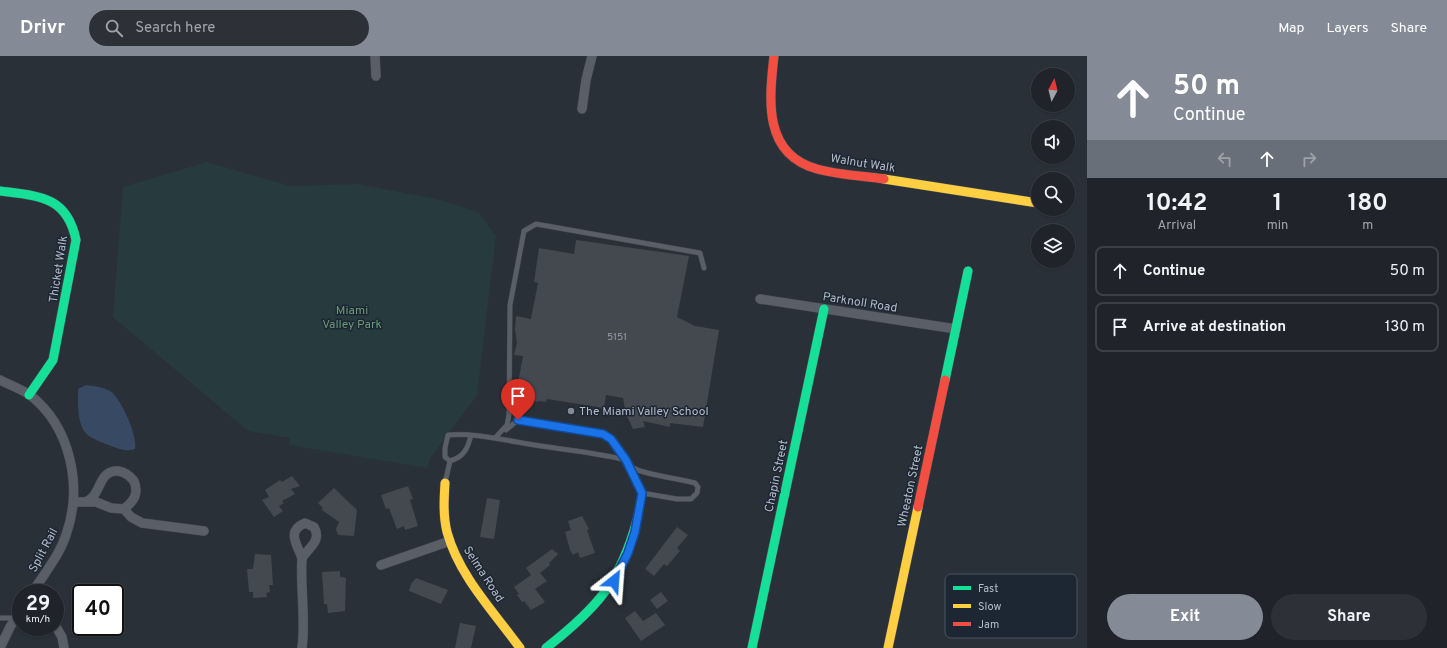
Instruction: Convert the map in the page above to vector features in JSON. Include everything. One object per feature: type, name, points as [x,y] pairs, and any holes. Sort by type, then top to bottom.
[{"type":"street","points":[[375,56],[376,76]]},
{"type":"street","points":[[582,109],[586,80],[592,56]]},
{"type":"street","name":"Walnut Walk","points":[[774,56],[769,104],[770,119],[780,142],[788,152],[806,165],[817,169],[1031,202]]},
{"type":"street","name":"Thicket Walk","points":[[0,191],[41,197],[52,201],[67,213],[75,230],[76,240],[53,360],[29,395]]},
{"type":"street","name":"Wheaton Street","points":[[888,648],[968,271]]},
{"type":"street","name":"Parknoll Road","points":[[760,299],[956,329]]},
{"type":"street","name":"Chapin Street","points":[[752,648],[824,309]]},
{"type":"street","name":"Split Rail","points":[[0,380],[29,395],[48,413],[67,448],[74,483],[74,502],[66,535],[60,549],[38,584]]},
{"type":"street","points":[[85,502],[92,499],[95,495],[105,475],[111,472],[124,472],[134,481],[136,493],[134,499],[124,509]]},
{"type":"street","name":"Selma Road","points":[[445,483],[444,516],[450,541],[463,568],[520,648]]},
{"type":"street","points":[[74,502],[96,502],[111,508],[124,509],[131,518],[142,523],[204,531]]},
{"type":"street","points":[[546,648],[579,623],[608,590],[619,573],[628,553],[637,520]]},
{"type":"street","points":[[381,565],[450,541]]},
{"type":"street","points":[[302,558],[300,579],[303,617],[302,648]]},
{"type":"street","points":[[0,648],[12,625]]},
{"type":"street","points":[[61,636],[64,648]]},
{"type":"lane","points":[[495,438],[507,426],[509,415],[510,305],[524,231],[536,224],[700,253],[704,268]]},
{"type":"lane","points":[[495,438],[518,420],[603,434],[611,439],[633,468],[645,473],[695,482],[698,487],[697,493],[691,499],[677,499],[642,493]]},
{"type":"lane","points":[[450,461],[445,457],[445,448],[448,435],[471,435],[495,438],[607,455],[626,460],[642,493],[637,520]]},
{"type":"lane","points":[[450,461],[459,458],[468,448],[471,435]]},
{"type":"lane","points":[[445,483],[450,461]]},
{"type":"lane","points":[[0,618],[12,615]]},
{"type":"green space","name":"Miami Valley Park","points":[[207,162],[290,186],[358,184],[441,200],[478,212],[496,236],[477,395],[429,460],[428,468],[289,445],[290,438],[248,431],[113,317],[123,187]]},
{"type":"water","points":[[86,385],[110,391],[119,401],[128,418],[134,435],[135,449],[126,450],[117,448],[94,439],[85,432],[82,428],[79,416],[78,389]]},
{"type":"building","name":"The Miami Valley School","points":[[576,240],[689,256],[677,317],[695,326],[719,330],[703,427],[670,423],[670,427],[643,421],[645,427],[633,429],[626,414],[623,398],[606,395],[604,408],[547,399],[546,402],[538,402],[515,399],[523,356],[514,355],[517,343],[515,329],[516,316],[531,319],[538,283],[534,282],[539,248],[574,254]]},
{"type":"building","points":[[292,476],[300,486],[291,489],[295,494],[282,501],[284,503],[279,506],[283,511],[274,517],[262,500],[269,497],[265,490],[280,480],[282,482]]},
{"type":"building","points":[[408,486],[413,499],[410,500],[418,526],[405,530],[404,526],[397,529],[389,508],[386,509],[381,495]]},
{"type":"building","points":[[334,488],[357,510],[354,536],[338,535],[336,529],[339,522],[322,510],[323,508],[318,503]]},
{"type":"building","points":[[487,498],[500,500],[494,539],[480,537]]},
{"type":"building","points":[[582,516],[589,529],[587,530],[595,553],[580,558],[578,552],[573,555],[570,550],[565,532],[571,530],[568,521]]},
{"type":"building","points":[[677,527],[688,535],[677,548],[680,551],[667,566],[664,564],[654,576],[645,569]]},
{"type":"building","points":[[552,549],[558,554],[549,563],[550,565],[540,573],[547,581],[535,589],[545,602],[531,610],[524,601],[522,602],[514,587],[531,575],[526,568]]},
{"type":"building","points":[[255,554],[271,555],[273,585],[269,585],[270,592],[266,593],[267,597],[253,598],[253,592],[249,592],[247,569],[253,569]]},
{"type":"building","points":[[340,571],[340,577],[346,578],[345,611],[328,613],[327,604],[324,604],[322,572]]},
{"type":"building","points":[[416,578],[448,590],[441,604],[409,591],[411,584]]},
{"type":"building","points":[[661,592],[668,601],[657,609],[650,600]]},
{"type":"building","points":[[635,611],[643,621],[656,613],[665,625],[641,641],[625,618]]},
{"type":"building","points":[[460,623],[476,626],[471,648],[455,648]]},
{"type":"traffic: fast","points":[[0,191],[39,197],[58,206],[66,214],[72,225],[76,240],[53,360],[29,395]]},
{"type":"traffic: fast","points":[[945,380],[968,271]]},
{"type":"traffic: fast","points":[[752,648],[824,309]]},
{"type":"traffic: fast","points":[[546,648],[579,620],[604,593],[623,561],[637,520]]},
{"type":"traffic: slow","points":[[884,179],[1031,202]]},
{"type":"traffic: slow","points":[[445,483],[444,501],[447,532],[460,564],[478,593],[520,648]]},
{"type":"traffic: slow","points":[[888,648],[918,507]]},
{"type":"traffic: jam","points":[[774,56],[771,90],[773,123],[778,138],[787,151],[799,162],[817,169],[842,174],[884,179]]},
{"type":"traffic: jam","points":[[918,507],[945,380]]},
{"type":"place","name":"The Miami Valley School","points":[[571,411]]},
{"type":"route","points":[[518,420],[603,434],[611,439],[626,460],[642,493],[635,532],[628,553],[614,581]]}]
